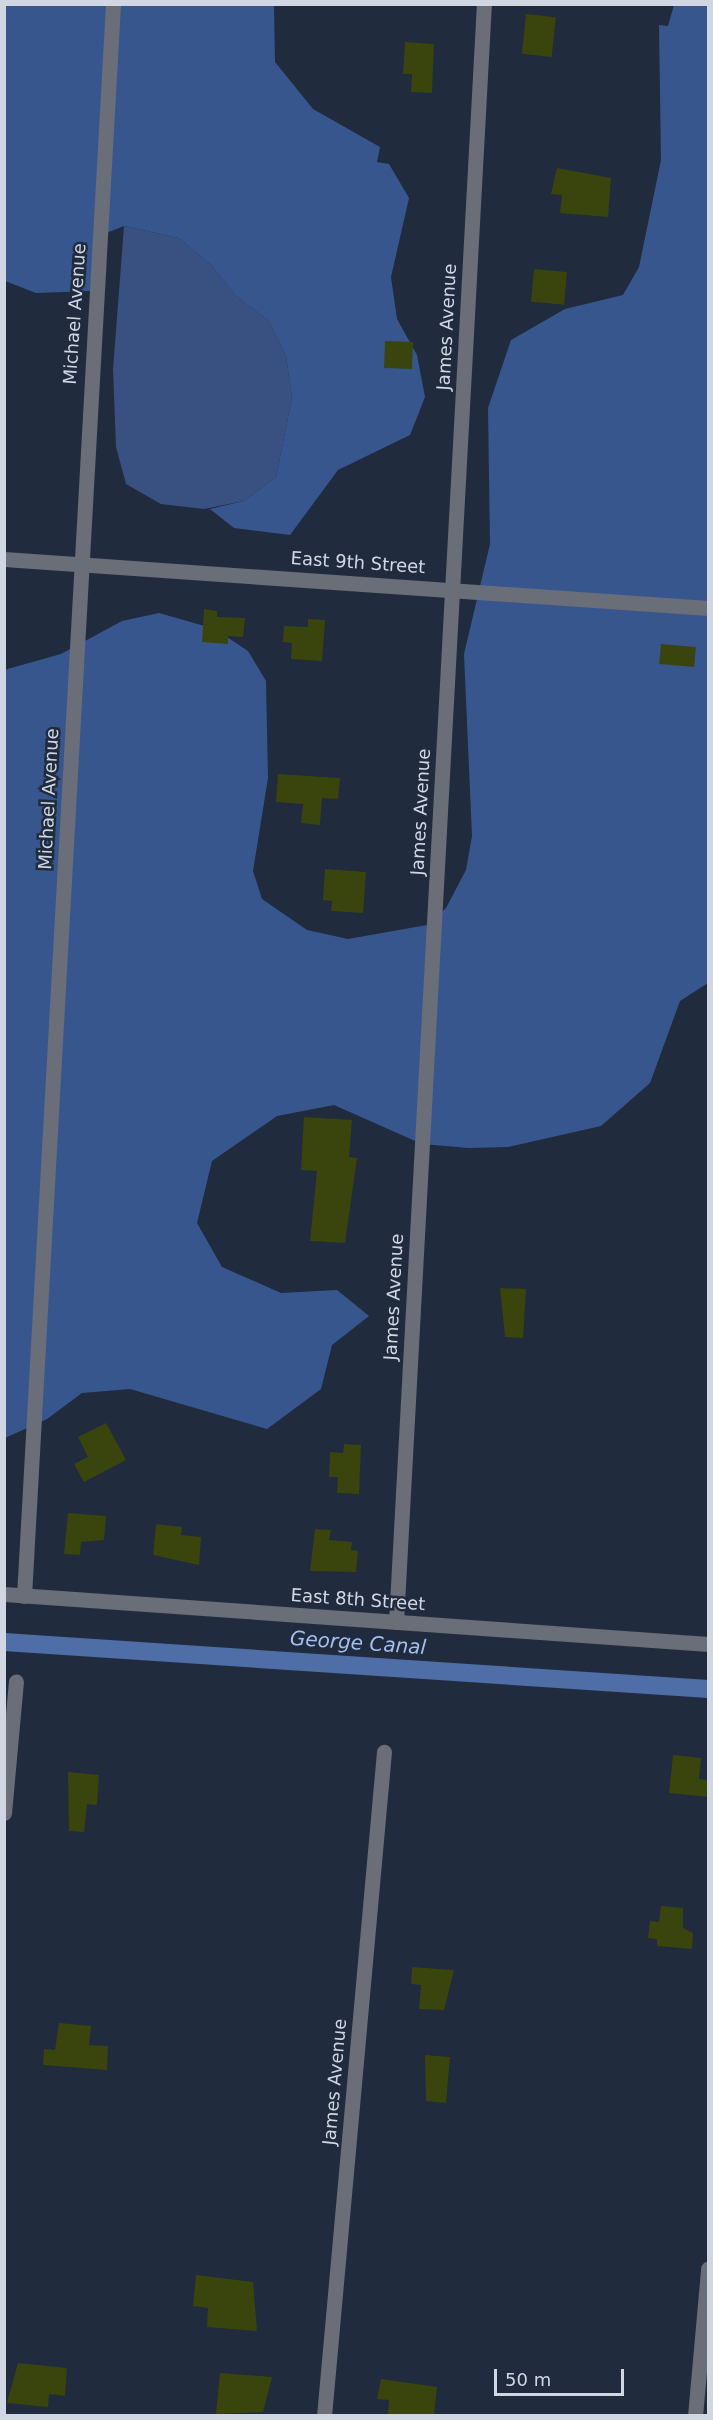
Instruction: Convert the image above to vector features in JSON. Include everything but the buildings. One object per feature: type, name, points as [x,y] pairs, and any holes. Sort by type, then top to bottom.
[{"type":"street","name":"Michael Avenue","points":[[24,1596],[112,4]]},
{"type":"street","name":"James Avenue","points":[[396,1622],[484,4]]},
{"type":"street","name":"East 9th Street","points":[[4,559],[708,608]]},
{"type":"street","name":"East 8th Street","points":[[4,1594],[708,1644]]},
{"type":"street","points":[[4,1813],[16,1682]]},
{"type":"street","name":"James Avenue","points":[[324,2415],[384,1752]]},
{"type":"street","points":[[695,2415],[705,2345],[708,2277]]},
{"type":"shaded area","points":[[4,5],[274,5],[275,62],[313,109],[380,147],[377,162],[389,164],[409,198],[391,277],[397,319],[417,355],[425,397],[410,435],[338,470],[290,535],[234,528],[210,509],[244,501],[276,477],[292,398],[286,356],[268,320],[236,296],[211,265],[179,238],[124,226],[94,238],[91,291],[36,293],[5,281]]},
{"type":"shaded area","points":[[674,5],[708,5],[708,983],[680,1001],[650,1083],[601,1126],[508,1147],[469,1148],[422,1144],[334,1105],[277,1116],[212,1161],[197,1223],[222,1267],[281,1293],[337,1290],[369,1316],[332,1345],[321,1389],[267,1429],[130,1389],[82,1393],[47,1419],[5,1438],[4,670],[61,654],[122,621],[159,613],[215,629],[248,651],[266,681],[268,778],[253,871],[262,899],[307,930],[348,939],[427,925],[446,908],[466,870],[472,836],[464,654],[490,544],[488,408],[511,340],[565,309],[623,295],[639,267],[661,160],[659,25],[668,26]]},
{"type":"shaded area","points":[[124,226],[179,238],[211,265],[236,296],[268,320],[286,356],[292,398],[276,477],[244,501],[204,509],[161,504],[126,484],[116,447],[113,369]]},
{"type":"waterway","name":"George Canal","points":[[4,1642],[708,1689]]}]
